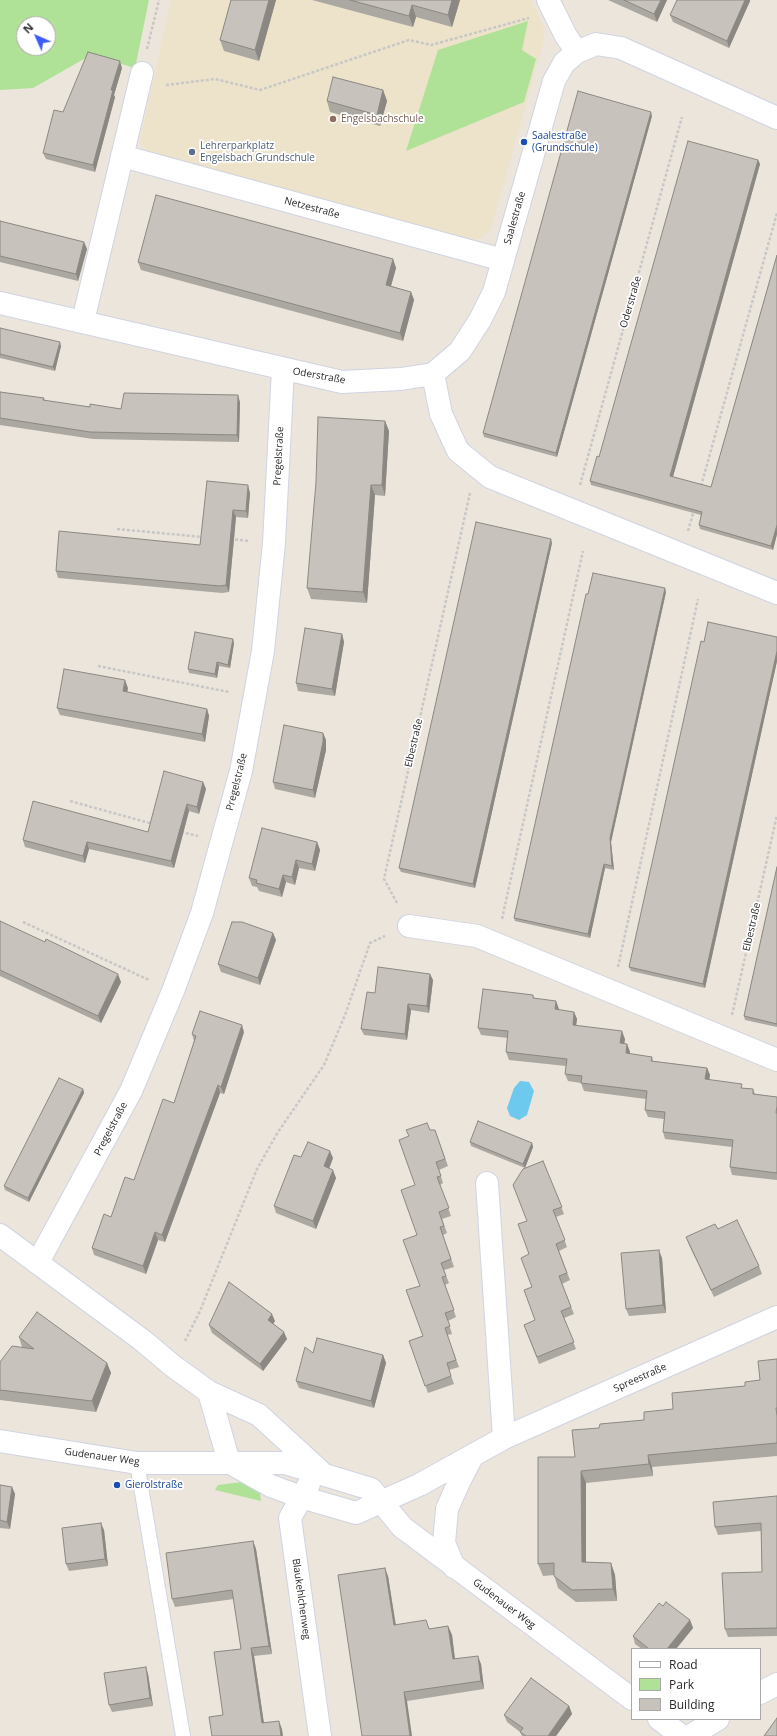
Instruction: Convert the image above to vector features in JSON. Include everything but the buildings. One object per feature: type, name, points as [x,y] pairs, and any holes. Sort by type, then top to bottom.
[{"type":"street","points":[[550,5],[577,52]]},
{"type":"street","name":"Saalestraße","points":[[433,374],[460,351],[480,320],[494,292],[554,81],[564,63],[577,52],[596,44],[621,48],[777,118]]},
{"type":"street","points":[[83,321],[140,80]]},
{"type":"street","name":"Netzestraße","points":[[122,156],[503,260]]},
{"type":"street","name":"Oderstraße","points":[[0,303],[342,382],[401,379],[433,374]]},
{"type":"street","name":"Pregelstraße","points":[[38,1262],[131,1091],[174,991],[202,913],[241,771],[263,651],[274,543],[283,369]]},
{"type":"street","points":[[433,374],[441,414],[458,451],[490,477],[777,593]]},
{"type":"street","points":[[409,926],[477,936],[497,943],[613,993],[727,1038],[777,1060]]},
{"type":"street","points":[[487,1184],[504,1438]]},
{"type":"street","points":[[0,1236],[38,1262],[142,1340],[173,1366],[210,1392],[259,1415],[322,1473]]},
{"type":"street","name":"Spreestraße","points":[[382,1503],[473,1456],[504,1438],[777,1317]]},
{"type":"street","points":[[210,1392],[229,1462],[271,1486],[301,1497],[356,1513],[382,1503]]},
{"type":"street","name":"Gudenauer Weg","points":[[0,1442],[137,1463],[286,1463],[371,1489],[402,1527],[631,1698]]},
{"type":"street","points":[[454,1566],[444,1543],[447,1509],[473,1456]]},
{"type":"street","name":"Blaukehlchenweg","points":[[320,1736],[290,1518],[311,1482],[322,1473]]},
{"type":"street","points":[[761,1693],[777,1684]]},
{"type":"street","points":[[660,1720],[682,1736]]},
{"type":"street","points":[[690,1736],[716,1720]]},
{"type":"lane","points":[[137,1463],[183,1736]]},
{"type":"path","points":[[159,0],[140,80],[215,79],[260,90],[409,40],[431,45],[550,5]]},
{"type":"path","name":"Oderstraße","points":[[572,511],[682,117]]},
{"type":"path","points":[[698,494],[777,213]]},
{"type":"path","name":"Elbestraße","points":[[409,926],[384,879],[476,467]]},
{"type":"path","points":[[682,554],[694,509]]},
{"type":"path","points":[[116,529],[211,537]]},
{"type":"path","points":[[226,539],[274,543]]},
{"type":"path","points":[[497,943],[584,551]]},
{"type":"path","points":[[613,993],[698,599]]},
{"type":"path","points":[[98,666],[255,697]]},
{"type":"path","points":[[70,801],[161,826]]},
{"type":"path","name":"Elbestraße","points":[[727,1038],[777,815]]},
{"type":"path","points":[[176,830],[221,843]]},
{"type":"path","points":[[23,922],[174,991]]},
{"type":"path","points":[[173,1366],[200,1311],[257,1169],[278,1132],[324,1065],[345,1015],[370,942],[409,926]]},
{"type":"shaded area","name":"Engelsbachschule","points":[[171,0],[531,0],[544,29],[543,44],[491,229],[481,239],[467,238],[150,154],[140,141]]},
{"type":"green space","points":[[0,0],[149,0],[135,68],[91,55],[33,88],[0,90]]},
{"type":"green space","points":[[528,21],[522,50],[536,59],[524,102],[406,151],[438,50]]},
{"type":"green space","points":[[242,1482],[253,1487],[260,1493],[261,1501],[215,1490],[218,1485]]},
{"type":"water","points":[[520,1081],[529,1082],[534,1091],[527,1115],[519,1120],[510,1116],[507,1108],[514,1088]]},
{"type":"place","name":"Engelsbachschule","points":[[333,119]]},
{"type":"place","name":"Saalestraße (Grundschule)","points":[[524,142]]},
{"type":"place","name":"Lehrerparkplatz Engelsbach Grundschule","points":[[192,152]]},
{"type":"place","name":"Gierolstraße","points":[[117,1485]]}]
